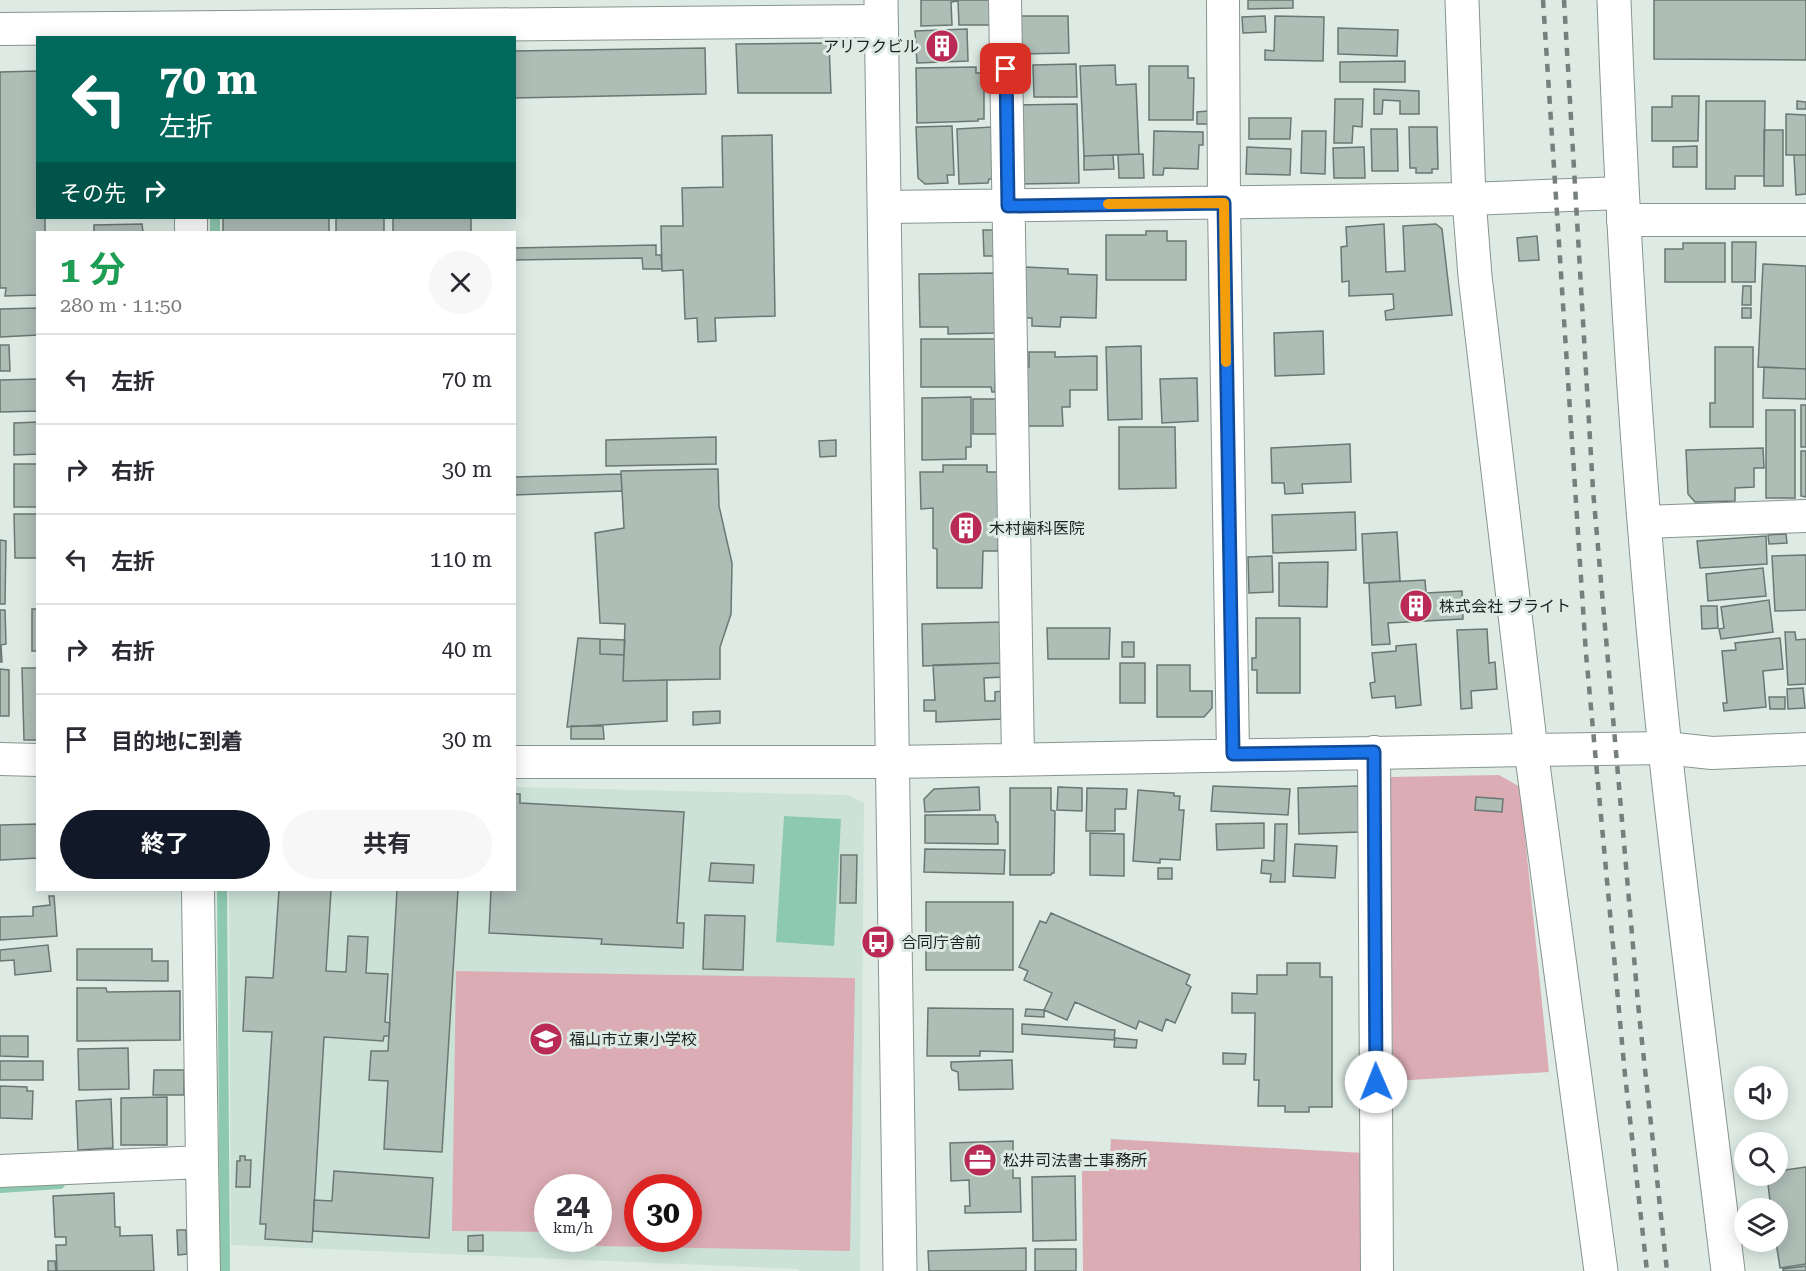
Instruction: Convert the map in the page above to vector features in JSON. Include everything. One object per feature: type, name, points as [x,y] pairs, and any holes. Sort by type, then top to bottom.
[{"type":"street","points":[[1005,0],[1018,759]]},
{"type":"street","points":[[1223,0],[1233,754]]},
{"type":"street","points":[[1462,0],[1469,199],[1475,276],[1531,750],[1601,1271]]},
{"type":"street","points":[[1614,0],[1622,207],[1644,522],[1665,748],[1728,1271]]},
{"type":"street","points":[[0,29],[189,33],[881,10],[900,1271]]},
{"type":"street","points":[[885,207],[1469,199],[1806,220]]},
{"type":"street","points":[[1644,522],[1806,516]]},
{"type":"street","points":[[516,762],[893,762],[1233,754],[1665,748],[1712,753],[1806,749]]},
{"type":"street","points":[[1374,752],[1377,1271]]},
{"type":"street","points":[[0,759],[36,760]]},
{"type":"street","points":[[198,891],[204,1271]]},
{"type":"street","points":[[0,1171],[202,1162]]},
{"type":"shaded area","points":[[1499,775],[1520,787],[1549,1072],[1393,1081],[1390,777]]},
{"type":"shaded area","name":"福山市立東小学校","points":[[516,787],[849,795],[864,803],[860,1271],[799,1271],[798,1269],[231,1245],[229,891],[516,891]]},
{"type":"shaded area","points":[[784,816],[841,819],[834,946],[776,942]]},
{"type":"shaded area","points":[[456,971],[855,978],[850,1251],[702,1248],[702,1174],[624,1174],[624,1247],[612,1246],[612,1174],[534,1174],[534,1232],[452,1231]]},
{"type":"shaded area","points":[[1111,1139],[1364,1153],[1366,1271],[1083,1271],[1082,1171],[1109,1171]]},
{"type":"building","points":[[921,0],[991,0],[992,25],[959,25],[958,1],[951,2],[952,25],[921,26]]},
{"type":"building","points":[[1248,0],[1293,0],[1293,8],[1248,9]]},
{"type":"building","points":[[1654,0],[1806,0],[1806,60],[1654,59]]},
{"type":"building","points":[[1019,16],[1068,16],[1069,53],[1020,54]]},
{"type":"building","points":[[1265,16],[1266,32],[1243,33],[1242,17]]},
{"type":"building","points":[[1275,16],[1324,17],[1323,61],[1265,60],[1265,50],[1274,51]]},
{"type":"building","points":[[1338,28],[1398,30],[1397,56],[1338,54]]},
{"type":"building","name":"アリフクビル","points":[[967,29],[968,61],[917,63],[915,31]]},
{"type":"building","points":[[829,43],[831,93],[738,93],[736,44]]},
{"type":"building","points":[[705,48],[706,94],[516,98],[516,51]]},
{"type":"building","points":[[1405,61],[1405,82],[1340,82],[1340,62]]},
{"type":"building","points":[[1076,64],[1077,97],[1034,97],[1033,65]]},
{"type":"building","points":[[1115,65],[1116,85],[1136,84],[1139,154],[1084,156],[1080,66]]},
{"type":"building","points":[[1149,66],[1188,66],[1188,78],[1194,78],[1193,120],[1149,120]]},
{"type":"building","points":[[976,67],[976,73],[993,73],[993,86],[984,87],[984,119],[917,123],[916,68]]},
{"type":"building","points":[[36,71],[36,219],[45,219],[45,231],[36,231],[36,295],[5,296],[6,288],[0,288],[0,72]]},
{"type":"building","points":[[1374,89],[1419,91],[1419,114],[1400,114],[1400,101],[1383,100],[1382,114],[1374,114]]},
{"type":"building","points":[[1672,96],[1699,96],[1698,141],[1652,141],[1652,107],[1672,107]]},
{"type":"building","points":[[1335,99],[1363,99],[1362,127],[1353,126],[1352,143],[1334,143]]},
{"type":"building","points":[[1706,101],[1765,101],[1764,176],[1735,176],[1735,189],[1706,189]]},
{"type":"building","points":[[1797,101],[1806,102],[1806,109],[1797,109]]},
{"type":"building","points":[[1077,104],[1079,183],[1019,184],[1017,105]]},
{"type":"building","points":[[1208,111],[1209,124],[1197,124],[1197,112]]},
{"type":"building","points":[[1786,114],[1806,115],[1806,155],[1786,155]]},
{"type":"building","points":[[1249,118],[1291,118],[1290,139],[1249,139]]},
{"type":"building","points":[[952,126],[954,175],[947,175],[948,183],[925,184],[918,178],[916,127]]},
{"type":"building","points":[[992,127],[994,179],[989,179],[988,183],[959,184],[957,129]]},
{"type":"building","points":[[1409,127],[1437,127],[1438,169],[1432,169],[1432,173],[1416,173],[1416,168],[1410,168]]},
{"type":"building","points":[[1371,129],[1397,129],[1398,171],[1372,171]]},
{"type":"building","points":[[1764,130],[1783,130],[1783,186],[1764,186]]},
{"type":"building","points":[[1154,131],[1203,132],[1203,145],[1199,145],[1198,169],[1164,168],[1163,175],[1153,175]]},
{"type":"building","points":[[1302,131],[1326,131],[1325,174],[1301,173]]},
{"type":"building","points":[[772,135],[775,316],[715,318],[716,341],[698,342],[697,318],[685,319],[683,270],[662,271],[661,226],[683,226],[682,188],[723,187],[722,136]]},
{"type":"building","points":[[1697,146],[1697,167],[1673,167],[1673,147]]},
{"type":"building","points":[[1247,147],[1291,149],[1290,175],[1246,174]]},
{"type":"building","points":[[1364,147],[1365,178],[1334,178],[1333,148]]},
{"type":"building","points":[[1143,154],[1144,178],[1119,178],[1118,155]]},
{"type":"building","points":[[1113,155],[1114,169],[1084,170],[1084,156]]},
{"type":"building","points":[[1794,155],[1806,155],[1806,194],[1796,195]]},
{"type":"building","points":[[223,219],[329,219],[329,231],[223,231]]},
{"type":"building","points":[[336,219],[384,219],[384,231],[336,231]]},
{"type":"building","points":[[393,219],[471,219],[471,231],[393,231]]},
{"type":"building","points":[[142,224],[143,231],[94,231],[94,225]]},
{"type":"building","points":[[1384,224],[1386,272],[1405,271],[1403,226],[1436,224],[1442,229],[1452,315],[1386,320],[1385,311],[1394,309],[1393,294],[1349,296],[1349,281],[1342,282],[1341,247],[1347,246],[1346,227]]},
{"type":"building","points":[[983,230],[994,230],[994,256],[984,256]]},
{"type":"building","points":[[1146,231],[1167,231],[1167,241],[1186,241],[1186,280],[1106,280],[1106,235],[1146,235]]},
{"type":"building","points":[[1537,236],[1539,260],[1519,261],[1517,238]]},
{"type":"building","points":[[1732,242],[1756,242],[1755,282],[1732,282]]},
{"type":"building","points":[[1683,243],[1725,243],[1725,282],[1665,282],[1665,249],[1683,249]]},
{"type":"building","points":[[656,245],[656,255],[661,255],[662,269],[643,269],[642,258],[516,260],[516,248]]},
{"type":"building","points":[[1763,264],[1806,266],[1806,369],[1758,367]]},
{"type":"building","points":[[1025,267],[1068,269],[1068,274],[1097,275],[1096,318],[1061,317],[1060,327],[1032,326],[1032,318],[1024,318]]},
{"type":"building","points":[[996,273],[997,333],[948,334],[948,327],[920,327],[919,274]]},
{"type":"building","points":[[1743,286],[1751,286],[1751,305],[1742,305]]},
{"type":"building","points":[[36,308],[36,335],[0,337],[0,309]]},
{"type":"building","points":[[1742,308],[1751,308],[1751,318],[1742,318]]},
{"type":"building","points":[[1323,331],[1324,374],[1275,376],[1274,333]]},
{"type":"building","points":[[921,339],[996,339],[995,392],[992,392],[991,387],[921,387]]},
{"type":"building","points":[[0,345],[9,345],[10,371],[0,371]]},
{"type":"building","points":[[1141,346],[1142,419],[1108,420],[1106,347]]},
{"type":"building","points":[[1715,347],[1753,347],[1753,427],[1710,427],[1710,403],[1715,403]]},
{"type":"building","points":[[1029,352],[1055,352],[1055,357],[1097,356],[1097,390],[1070,390],[1070,407],[1062,407],[1063,426],[1026,426],[1025,367],[1029,367]]},
{"type":"building","points":[[1764,367],[1806,369],[1806,399],[1763,398]]},
{"type":"building","points":[[1197,378],[1198,421],[1162,423],[1160,379]]},
{"type":"building","points":[[36,379],[36,411],[0,412],[0,380]]},
{"type":"building","points":[[971,397],[971,447],[966,447],[966,459],[922,460],[922,398]]},
{"type":"building","points":[[973,399],[999,399],[998,434],[973,434]]},
{"type":"building","points":[[1801,405],[1806,405],[1806,447],[1801,447]]},
{"type":"building","points":[[1766,410],[1795,410],[1795,498],[1766,498]]},
{"type":"building","points":[[36,422],[36,454],[14,455],[14,423]]},
{"type":"building","points":[[1119,427],[1175,427],[1176,488],[1119,489]]},
{"type":"building","points":[[716,437],[716,464],[606,466],[606,440]]},
{"type":"building","points":[[836,440],[836,456],[820,457],[819,441]]},
{"type":"building","points":[[1350,444],[1351,482],[1302,484],[1303,493],[1285,494],[1284,483],[1272,483],[1271,448]]},
{"type":"building","points":[[1763,448],[1764,468],[1754,468],[1754,487],[1735,488],[1735,501],[1695,502],[1688,494],[1686,450]]},
{"type":"building","points":[[1801,451],[1806,451],[1806,497],[1801,496]]},
{"type":"building","points":[[14,464],[36,464],[36,507],[14,507]]},
{"type":"building","name":"木村歯科医院","points":[[943,465],[987,465],[987,472],[998,472],[998,551],[983,551],[982,588],[937,588],[937,549],[933,548],[933,508],[921,509],[920,472],[943,472]]},
{"type":"building","points":[[718,469],[719,506],[732,563],[731,614],[720,647],[720,679],[623,681],[625,624],[600,623],[595,533],[624,528],[621,471]]},
{"type":"building","points":[[621,474],[622,491],[516,495],[516,477]]},
{"type":"building","points":[[1355,512],[1356,550],[1273,553],[1272,515]]},
{"type":"building","points":[[14,514],[36,514],[36,558],[15,558]]},
{"type":"building","points":[[1397,532],[1400,581],[1364,583],[1362,534]]},
{"type":"building","points":[[1786,534],[1787,543],[1769,544],[1768,535]]},
{"type":"building","points":[[1766,536],[1767,564],[1700,568],[1697,541]]},
{"type":"building","points":[[0,540],[6,541],[5,604],[0,604]]},
{"type":"building","points":[[1806,555],[1806,610],[1775,611],[1772,556]]},
{"type":"building","points":[[1272,556],[1273,592],[1249,593],[1248,557]]},
{"type":"building","points":[[1328,562],[1327,607],[1279,606],[1279,563]]},
{"type":"building","points":[[1763,568],[1766,596],[1708,601],[1706,574]]},
{"type":"building","name":"株式会社 ブライト","points":[[1425,580],[1426,593],[1462,591],[1463,619],[1388,623],[1390,644],[1372,645],[1369,583]]},
{"type":"building","points":[[1769,600],[1773,632],[1721,639],[1719,629],[1724,628],[1721,607]]},
{"type":"building","points":[[1701,606],[1717,606],[1718,628],[1702,629]]},
{"type":"building","points":[[32,609],[36,609],[36,651],[32,651]]},
{"type":"building","points":[[0,610],[5,610],[6,644],[1,645],[2,662],[0,662]]},
{"type":"building","points":[[1256,618],[1300,618],[1300,693],[1257,693],[1257,670],[1252,670],[1252,658],[1256,658]]},
{"type":"building","points":[[1002,622],[1002,663],[923,666],[922,624]]},
{"type":"building","points":[[1047,628],[1110,628],[1109,659],[1048,659]]},
{"type":"building","points":[[1487,629],[1489,663],[1495,662],[1497,689],[1471,691],[1472,708],[1461,709],[1457,630]]},
{"type":"building","points":[[1785,632],[1795,632],[1796,640],[1806,639],[1806,684],[1788,685]]},
{"type":"building","points":[[578,638],[600,639],[600,654],[624,655],[623,681],[667,680],[667,721],[567,727]]},
{"type":"building","points":[[1780,638],[1783,669],[1763,671],[1766,707],[1724,711],[1723,703],[1727,703],[1722,651],[1736,650],[1735,643]]},
{"type":"building","points":[[600,639],[625,640],[624,655],[600,654]]},
{"type":"building","points":[[1122,642],[1134,642],[1134,657],[1122,657]]},
{"type":"building","points":[[1416,644],[1421,705],[1396,708],[1395,696],[1372,698],[1370,683],[1375,682],[1372,653],[1396,651],[1396,646]]},
{"type":"building","points":[[1002,663],[1003,677],[984,678],[985,701],[995,701],[995,692],[1002,691],[1003,719],[936,722],[936,711],[924,711],[924,700],[935,700],[933,665]]},
{"type":"building","points":[[1120,663],[1145,663],[1145,703],[1120,703]]},
{"type":"building","points":[[1157,665],[1190,665],[1190,691],[1212,691],[1212,708],[1204,717],[1157,717]]},
{"type":"building","points":[[22,668],[36,668],[36,740],[24,740]]},
{"type":"building","points":[[0,669],[9,670],[9,716],[0,716]]},
{"type":"building","points":[[1803,688],[1805,708],[1788,709],[1787,689]]},
{"type":"building","points":[[1769,697],[1785,697],[1785,709],[1770,709]]},
{"type":"building","points":[[720,711],[720,723],[693,725],[693,712]]},
{"type":"building","points":[[571,726],[603,726],[604,739],[571,739]]},
{"type":"building","points":[[1213,786],[1290,789],[1288,815],[1211,811]]},
{"type":"building","points":[[1358,786],[1359,832],[1299,834],[1298,788]]},
{"type":"building","points":[[979,787],[980,810],[925,812],[924,799],[934,789]]},
{"type":"building","points":[[1058,787],[1082,788],[1082,811],[1057,810]]},
{"type":"building","points":[[1010,788],[1051,788],[1051,810],[1055,811],[1054,873],[1051,875],[1010,875]]},
{"type":"building","points":[[1087,788],[1127,789],[1126,809],[1115,809],[1115,831],[1086,831]]},
{"type":"building","points":[[1138,790],[1174,793],[1174,796],[1180,796],[1179,810],[1184,810],[1180,860],[1160,859],[1160,863],[1133,861]]},
{"type":"building","points":[[516,794],[520,794],[520,803],[684,812],[677,923],[684,923],[683,948],[601,944],[602,939],[489,933],[491,891],[516,891]]},
{"type":"building","points":[[1476,797],[1503,799],[1502,812],[1475,810]]},
{"type":"building","points":[[925,815],[995,815],[996,822],[998,822],[998,844],[925,843]]},
{"type":"building","points":[[1264,823],[1264,848],[1217,850],[1216,824]]},
{"type":"building","points":[[36,824],[36,858],[0,860],[0,825]]},
{"type":"building","points":[[1275,824],[1287,824],[1285,882],[1270,882],[1271,874],[1261,873],[1262,860],[1274,861]]},
{"type":"building","points":[[1090,833],[1124,834],[1124,876],[1090,875]]},
{"type":"building","points":[[1295,844],[1337,846],[1335,878],[1293,876]]},
{"type":"building","points":[[925,849],[1005,850],[1004,874],[924,872]]},
{"type":"building","points":[[841,855],[857,855],[856,903],[840,903]]},
{"type":"building","points":[[711,863],[754,865],[753,883],[709,881]]},
{"type":"building","points":[[1158,868],[1172,868],[1172,879],[1158,879]]},
{"type":"building","points":[[279,891],[331,891],[326,971],[346,972],[348,936],[368,937],[366,973],[388,974],[385,1022],[390,1023],[389,1036],[384,1036],[383,1041],[324,1037],[312,1242],[265,1239],[266,1224],[260,1224],[272,1032],[243,1031],[246,977],[273,978]]},
{"type":"building","points":[[397,891],[458,891],[442,1152],[384,1149],[388,1081],[369,1080],[371,1051],[388,1051]]},
{"type":"building","points":[[49,896],[54,896],[57,936],[0,940],[0,917],[33,916],[33,907],[50,905]]},
{"type":"building","points":[[926,902],[1013,902],[1013,970],[926,970]]},
{"type":"building","points":[[1051,913],[1190,975],[1186,984],[1191,987],[1175,1023],[1166,1019],[1162,1031],[1139,1021],[1136,1029],[1075,1002],[1067,1020],[1044,1010],[1052,993],[1024,980],[1028,971],[1019,967],[1040,921],[1046,923]]},
{"type":"building","points":[[705,915],[745,916],[743,970],[703,969]]},
{"type":"building","points":[[48,945],[51,971],[15,975],[14,960],[0,961],[0,950]]},
{"type":"building","points":[[77,949],[152,949],[152,961],[168,961],[168,981],[77,980]]},
{"type":"building","points":[[1287,963],[1320,963],[1320,977],[1332,977],[1332,1107],[1309,1107],[1309,1112],[1285,1112],[1285,1106],[1258,1106],[1259,1080],[1254,1080],[1255,1013],[1232,1013],[1232,993],[1257,994],[1257,975],[1287,975]]},
{"type":"building","points":[[77,988],[106,988],[107,992],[180,991],[180,1040],[77,1041]]},
{"type":"building","points":[[928,1008],[1013,1009],[1013,1052],[980,1051],[980,1056],[927,1056]]},
{"type":"building","points":[[1026,1009],[1044,1010],[1044,1017],[1025,1016]]},
{"type":"building","points":[[1022,1024],[1115,1030],[1114,1040],[1022,1034]]},
{"type":"building","points":[[0,1036],[28,1036],[28,1057],[0,1056]]},
{"type":"building","points":[[1115,1038],[1137,1040],[1136,1048],[1114,1047]]},
{"type":"building","points":[[128,1048],[129,1089],[79,1090],[78,1049]]},
{"type":"building","points":[[1223,1053],[1246,1054],[1245,1064],[1223,1064]]},
{"type":"building","points":[[1012,1060],[1013,1089],[959,1090],[958,1072],[952,1070],[951,1067],[951,1062]]},
{"type":"building","points":[[0,1061],[43,1061],[43,1080],[0,1080]]},
{"type":"building","points":[[154,1070],[184,1070],[184,1095],[153,1095]]},
{"type":"building","points":[[0,1086],[27,1087],[27,1091],[33,1091],[32,1119],[0,1118]]},
{"type":"building","points":[[167,1097],[167,1145],[121,1145],[121,1098]]},
{"type":"building","points":[[111,1099],[113,1148],[78,1150],[76,1101]]},
{"type":"building","points":[[1013,1141],[1013,1178],[1020,1178],[1021,1212],[965,1213],[965,1206],[970,1206],[969,1180],[951,1181],[950,1143]]},
{"type":"building","points":[[240,1156],[245,1156],[245,1160],[251,1160],[250,1187],[236,1187],[237,1161],[240,1161]]},
{"type":"building","points":[[1806,1167],[1806,1264],[1780,1268],[1778,1252],[1788,1252],[1788,1198],[1770,1198],[1768,1186],[1788,1186],[1788,1170]]},
{"type":"building","points":[[334,1171],[433,1178],[429,1238],[313,1231],[314,1200],[332,1201]]},
{"type":"building","points":[[1075,1176],[1076,1240],[1033,1241],[1032,1177]]},
{"type":"building","points":[[114,1193],[115,1227],[120,1227],[120,1236],[152,1235],[154,1271],[57,1271],[56,1245],[66,1245],[66,1237],[55,1237],[53,1196]]},
{"type":"building","points":[[177,1230],[186,1230],[187,1254],[178,1255]]},
{"type":"building","points":[[483,1235],[483,1251],[468,1251],[468,1236]]},
{"type":"building","points":[[1026,1248],[1026,1271],[929,1271],[928,1251]]},
{"type":"building","points":[[1035,1249],[1076,1249],[1076,1271],[1035,1271]]},
{"type":"building","points":[[48,1261],[55,1261],[56,1271],[48,1271]]},
{"type":"building","points":[[1806,1266],[1806,1271],[1783,1271],[1783,1269]]},
{"type":"waterway","points":[[215,219],[215,231]]},
{"type":"waterway","points":[[222,891],[225,1271]]},
{"type":"waterway","points":[[0,1188],[60,1184]]},
{"type":"railway","points":[[1543,0],[1586,654],[1625,1075],[1647,1271]]},
{"type":"railway","points":[[1564,0],[1593,490],[1639,1014],[1667,1271]]},
{"type":"slow traffic","points":[[1108,204],[1224,203],[1226,362]]},
{"type":"place","name":"アリフクビル","points":[[942,46]]},
{"type":"place","name":"木村歯科医院","points":[[966,528]]},
{"type":"place","name":"株式会社 ブライト","points":[[1416,606]]},
{"type":"place","name":"合同庁舎前","points":[[878,942]]},
{"type":"place","name":"福山市立東小学校","points":[[546,1039]]},
{"type":"place","name":"松井司法書士事務所","points":[[980,1160]]},
{"type":"route","points":[[1006,69],[1008,206],[1224,203],[1233,754],[1374,752],[1376,1082]]}]
